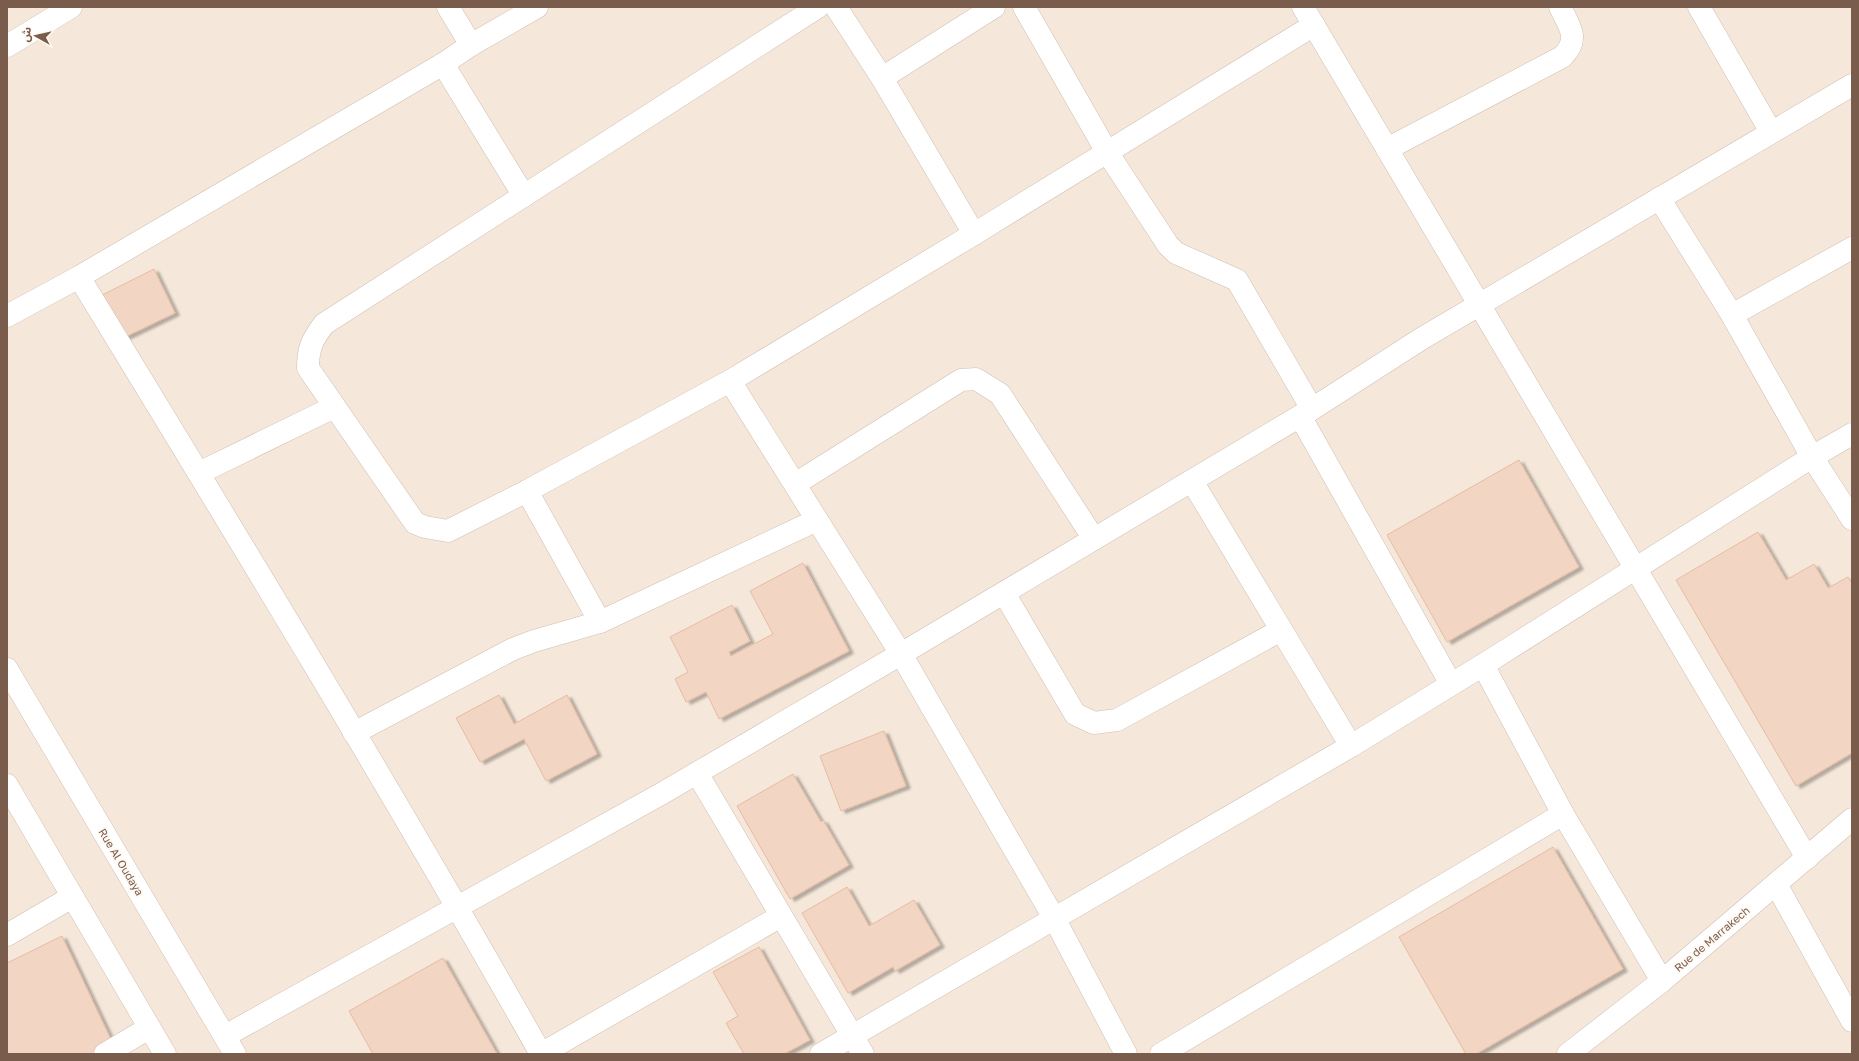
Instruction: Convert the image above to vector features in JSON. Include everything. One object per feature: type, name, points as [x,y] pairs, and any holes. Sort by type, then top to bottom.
[{"type":"street","points":[[7,46],[71,7]]},
{"type":"street","points":[[448,7],[471,45]]},
{"type":"street","points":[[7,316],[79,277],[443,64],[471,45],[537,7]]},
{"type":"street","points":[[818,7],[324,324],[314,337],[308,351],[308,368],[416,523],[425,528],[448,531],[527,491],[730,381],[1107,152],[1308,16],[1807,858]]},
{"type":"street","points":[[836,7],[882,78],[974,234]]},
{"type":"street","points":[[882,78],[994,7]]},
{"type":"street","points":[[1024,7],[1107,152],[1168,245],[1176,253],[1237,280],[1452,684]]},
{"type":"street","points":[[1387,149],[1562,57],[1572,44],[1572,34],[1560,7]]},
{"type":"street","points":[[1699,7],[1771,132]]},
{"type":"street","points":[[443,64],[524,196]]},
{"type":"street","points":[[230,1045],[459,908],[697,773],[901,654],[1306,412],[1421,339],[1852,85]]},
{"type":"street","points":[[1659,198],[1732,315],[1812,457],[1852,519]]},
{"type":"street","points":[[1732,315],[1852,248]]},
{"type":"street","points":[[79,277],[199,473],[459,908],[541,1054],[781,916]]},
{"type":"street","points":[[795,484],[961,380],[976,379],[1000,394],[1094,539]]},
{"type":"street","points":[[730,381],[901,654],[1054,918],[1126,1054]]},
{"type":"street","points":[[199,473],[334,407]]},
{"type":"street","points":[[821,1054],[857,1045],[1054,918],[1351,746],[1483,665],[1812,457],[1852,434]]},
{"type":"street","points":[[1192,481],[1351,746]]},
{"type":"street","points":[[527,491],[600,622]]},
{"type":"street","points":[[354,733],[513,649],[534,641],[600,622],[817,520]]},
{"type":"street","points":[[1004,593],[1075,714],[1094,723],[1117,720],[1281,630]]},
{"type":"street","points":[[1483,665],[1563,814],[1662,981]]},
{"type":"street","name":"Rue Al Oudaya","points":[[7,669],[230,1045]]},
{"type":"street","points":[[697,773],[857,1045]]},
{"type":"street","points":[[7,785],[165,1054]]},
{"type":"street","points":[[1161,1054],[1563,814]]},
{"type":"street","name":"Rue de Marrakech","points":[[1568,1054],[1662,981],[1852,818]]},
{"type":"street","points":[[1776,884],[1852,1021]]},
{"type":"street","points":[[7,935],[72,897]]},
{"type":"street","points":[[105,1054],[149,1028]]},
{"type":"shaded area","points":[[7,7],[1852,7],[1852,1054],[7,1054]]},
{"type":"building","points":[[154,269],[175,313],[121,339],[100,296]]},
{"type":"building","points":[[1519,460],[1579,567],[1447,642],[1387,535]]},
{"type":"building","points":[[1758,532],[1786,580],[1814,564],[1828,588],[1848,577],[1852,583],[1852,753],[1796,786],[1676,580]]},
{"type":"building","points":[[803,563],[849,651],[719,719],[706,692],[686,702],[675,679],[688,672],[670,637],[732,605],[750,641],[729,652],[731,656],[773,634],[750,591]]},
{"type":"building","points":[[499,695],[514,724],[567,695],[597,754],[546,781],[524,739],[480,762],[456,718]]},
{"type":"building","points":[[884,731],[906,786],[841,811],[820,756]]},
{"type":"building","points":[[793,774],[821,822],[823,820],[849,865],[790,899],[737,806]]},
{"type":"building","points":[[1553,847],[1623,969],[1476,1054],[1466,1054],[1399,937]]},
{"type":"building","points":[[847,887],[869,926],[914,900],[940,945],[895,971],[893,967],[848,993],[802,913]]},
{"type":"building","points":[[62,936],[114,1046],[98,1054],[7,1054],[7,963]]},
{"type":"building","points":[[759,947],[810,1040],[784,1054],[744,1054],[726,1023],[738,1016],[713,972]]},
{"type":"building","points":[[443,958],[497,1054],[373,1054],[349,1011]]}]
